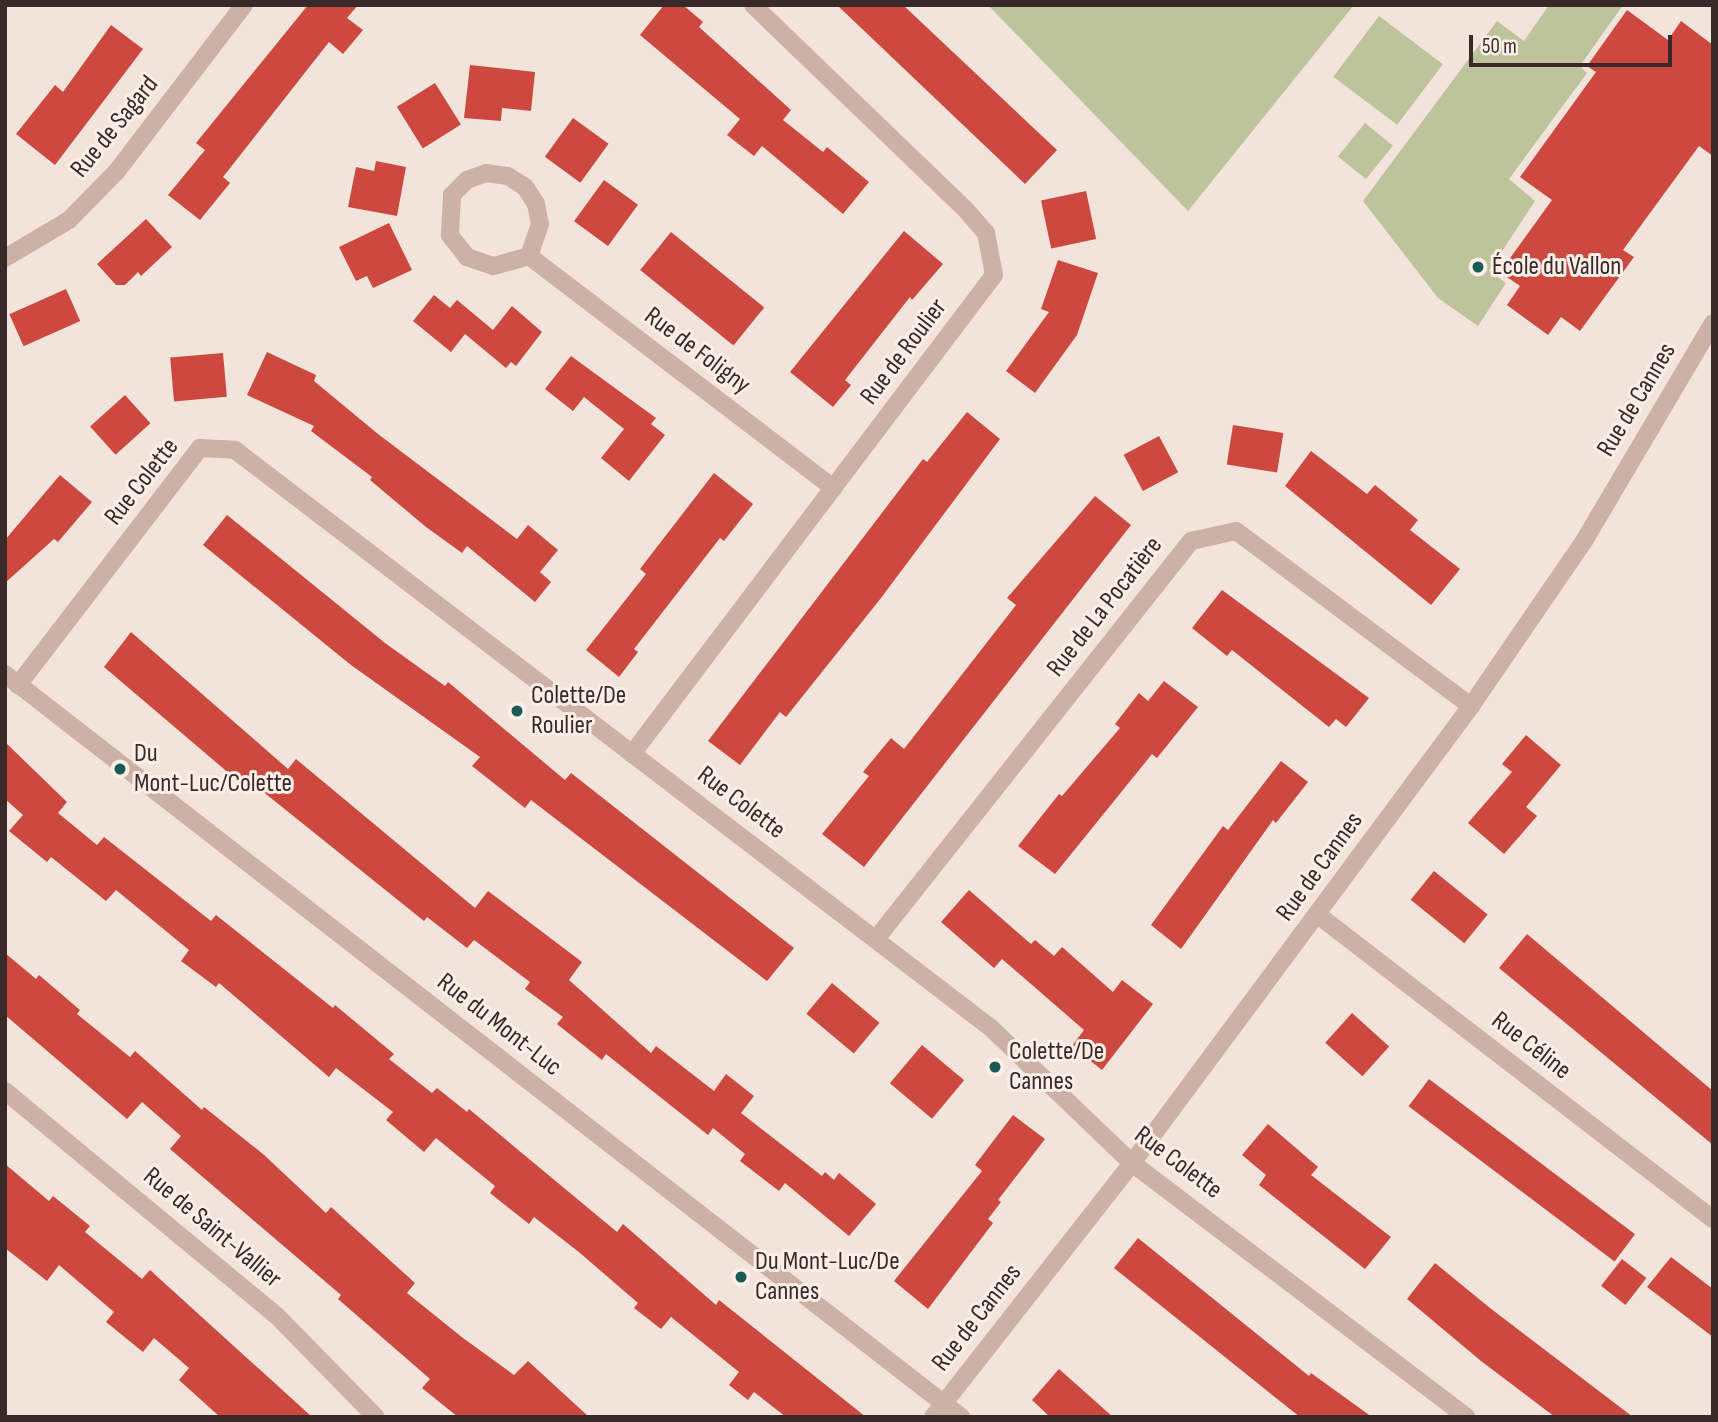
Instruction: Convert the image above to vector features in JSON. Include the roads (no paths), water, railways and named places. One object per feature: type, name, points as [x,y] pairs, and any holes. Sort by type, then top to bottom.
[{"type":"street","name":"Rue de Sagard","points":[[5,258],[69,220],[117,171],[244,5]]},
{"type":"street","name":"Rue de Roulier","points":[[632,754],[994,275],[986,233],[965,209],[753,5]]},
{"type":"street","points":[[486,173],[508,176],[525,187],[536,204],[540,224],[528,256],[493,266],[467,257],[450,235],[452,195],[467,180],[486,173]]},
{"type":"street","name":"Rue de Foligny","points":[[528,256],[834,488]]},
{"type":"street","name":"Rue de Cannes","points":[[938,1410],[1132,1163],[1471,706],[1584,541],[1713,323]]},
{"type":"street","name":"Rue Colette","points":[[12,680],[200,448],[235,450],[991,1028],[1132,1163],[1467,1417]]},
{"type":"street","name":"Rue de La Pocatière","points":[[876,939],[1191,541],[1236,531],[1471,706]]},
{"type":"street","name":"Rue du Mont-Luc","points":[[12,680],[938,1410],[961,1417]]},
{"type":"street","name":"Rue Céline","points":[[1318,915],[1713,1219]]},
{"type":"street","name":"Rue de Saint-Vallier","points":[[5,1091],[277,1315],[376,1417]]},
{"type":"place","name":"École du Vallon","points":[[1478,267]]},
{"type":"place","name":"Colette/De Roulier","points":[[517,711]]},
{"type":"place","name":"Du Mont-Luc/Colette","points":[[120,769]]},
{"type":"place","name":"Colette/De Cannes","points":[[995,1067]]},
{"type":"place","name":"Du Mont-Luc/De Cannes","points":[[741,1277]]}]
